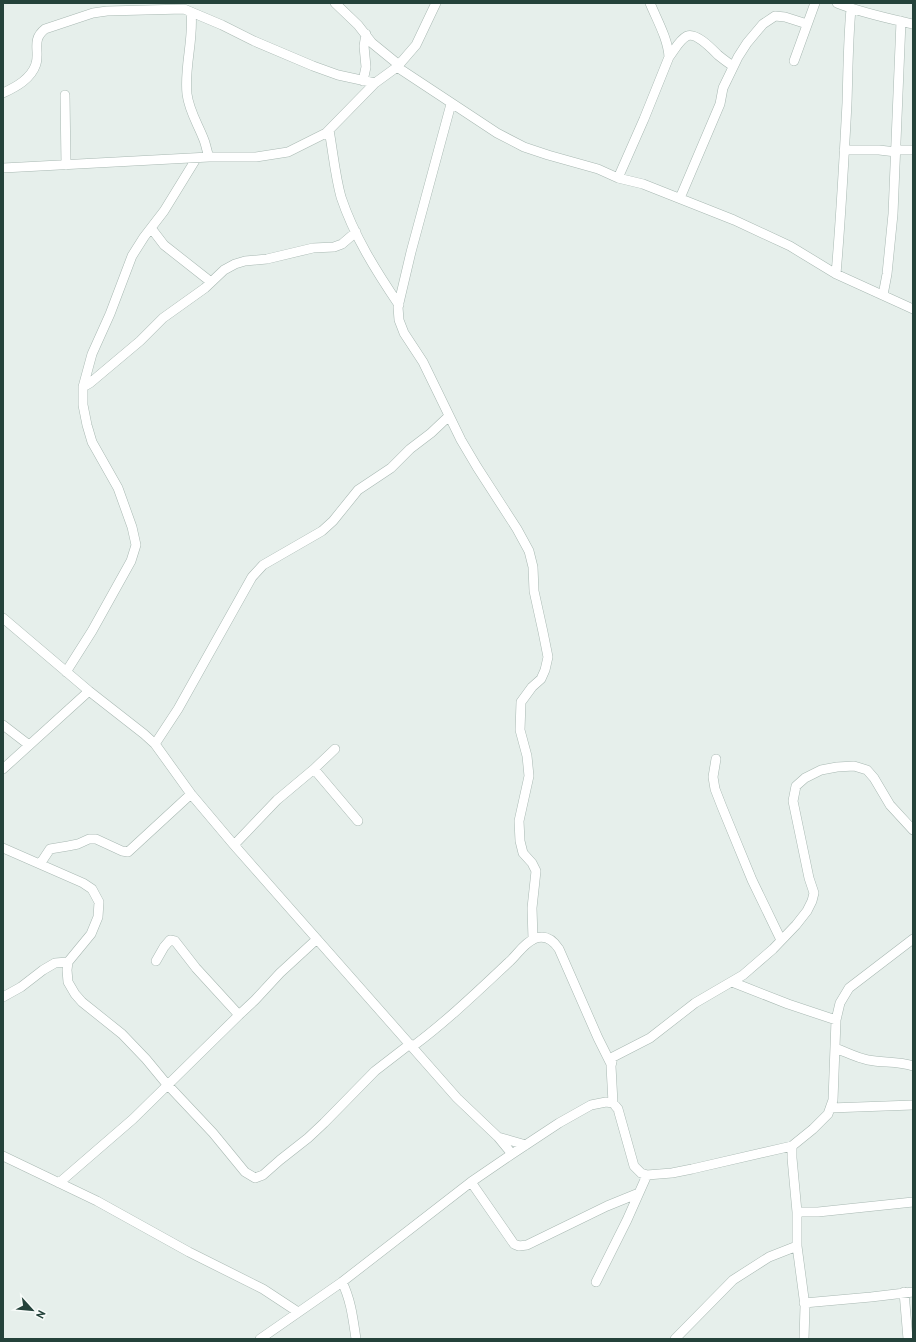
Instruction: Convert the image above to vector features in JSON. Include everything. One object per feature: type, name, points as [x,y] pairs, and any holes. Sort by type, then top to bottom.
[{"type":"street","points":[[335,3],[366,34],[372,43],[398,66],[451,104],[497,133],[524,147],[598,169],[618,178],[643,184],[767,234],[836,274],[913,309]]},
{"type":"street","points":[[3,168],[196,159],[209,157],[256,157],[288,152],[306,144],[329,130],[375,84],[398,66],[416,45],[436,3]]},
{"type":"street","points":[[650,3],[661,27],[669,57]]},
{"type":"street","points":[[794,61],[815,3]]},
{"type":"street","points":[[837,3],[851,9],[913,24]]},
{"type":"street","points":[[3,93],[20,84],[34,69],[39,33],[56,24],[93,13],[105,7],[184,9],[313,66],[375,84]]},
{"type":"street","points":[[836,274],[840,232],[848,37],[851,9]]},
{"type":"street","points":[[191,12],[192,26],[186,69],[187,95],[190,110],[204,140],[209,157]]},
{"type":"street","points":[[680,198],[720,104],[723,88],[733,66],[747,43],[763,24],[770,19],[780,16],[807,24]]},
{"type":"street","points":[[883,295],[887,274],[893,214],[901,21]]},
{"type":"street","points":[[363,81],[366,67],[364,46],[366,34]]},
{"type":"street","points":[[618,178],[669,57],[682,41],[689,35],[692,35],[707,44],[718,55],[733,66]]},
{"type":"street","points":[[64,95],[66,165]]},
{"type":"street","points":[[451,104],[426,193],[399,305],[399,320],[404,333],[423,362],[461,440],[476,467],[502,504],[529,551],[533,567],[534,592],[548,657],[541,679],[532,687],[522,702],[520,730],[529,776],[519,821],[520,840],[523,853],[532,863],[536,871],[532,908],[533,939]]},
{"type":"street","points":[[329,130],[341,196],[356,232],[373,265],[399,305]]},
{"type":"street","points":[[844,150],[913,150]]},
{"type":"street","points":[[66,672],[96,625],[130,561],[136,545],[132,527],[118,488],[92,442],[87,425],[83,405],[84,387],[92,354],[110,314],[132,256],[164,211],[196,159]]},
{"type":"street","points":[[151,228],[164,245],[211,282]]},
{"type":"street","points":[[84,387],[140,341],[163,318],[205,288],[224,270],[245,260],[267,259],[313,248],[334,247],[342,244],[356,232]]},
{"type":"street","points":[[155,744],[178,709],[252,577],[263,565],[322,531],[333,521],[358,490],[391,468],[410,449],[431,433],[449,416]]},
{"type":"street","points":[[3,618],[66,672],[155,744],[192,794],[234,845],[457,1098],[498,1137],[512,1154]]},
{"type":"street","points":[[3,769],[89,691]]},
{"type":"street","points":[[3,725],[29,745]]},
{"type":"street","points":[[234,845],[277,800],[335,749]]},
{"type":"street","points":[[716,759],[713,777],[715,789],[752,880],[781,940]]},
{"type":"street","points":[[611,1064],[615,1056],[650,1038],[695,1003],[743,975],[781,940],[807,911],[814,893],[809,878],[793,801],[796,786],[805,778],[821,770],[836,767],[854,766],[867,770],[874,778],[890,805],[913,830]]},
{"type":"street","points":[[314,769],[358,821]]},
{"type":"street","points":[[40,864],[48,851],[53,848],[78,844],[89,839],[96,839],[122,851],[128,852],[192,794]]},
{"type":"street","points":[[3,848],[83,883],[92,889],[99,902],[98,917],[91,934],[68,962],[68,982],[82,1002],[122,1034],[212,1133],[245,1172],[255,1178],[259,1178],[324,1123],[375,1071],[448,1020],[528,942],[540,937],[548,938],[553,941],[559,949],[611,1064],[613,1103],[618,1109],[634,1166],[640,1173],[647,1175],[672,1173],[792,1146],[813,1129],[828,1114],[833,1100],[836,1020],[840,1003],[849,988],[913,939]]},
{"type":"street","points":[[59,1183],[133,1119],[255,1000],[280,973],[317,939]]},
{"type":"street","points":[[156,961],[170,940],[174,941],[196,968],[239,1015]]},
{"type":"street","points":[[3,997],[21,987],[43,970],[55,963],[68,962]]},
{"type":"street","points":[[732,982],[836,1020]]},
{"type":"street","points":[[835,1048],[864,1059],[896,1062],[913,1066]]},
{"type":"street","points":[[265,1338],[298,1312],[342,1282],[471,1182],[512,1154],[559,1123],[591,1105],[606,1102],[613,1103]]},
{"type":"street","points":[[830,1108],[913,1105]]},
{"type":"street","points":[[498,1137],[526,1145]]},
{"type":"street","points":[[792,1146],[797,1212],[797,1246],[804,1303],[804,1339]]},
{"type":"street","points":[[3,1156],[97,1201],[189,1252],[262,1289],[298,1312]]},
{"type":"street","points":[[596,1282],[647,1175]]},
{"type":"street","points":[[471,1182],[514,1244],[522,1246],[542,1239],[607,1206],[639,1193]]},
{"type":"street","points":[[797,1212],[818,1212],[913,1202]]},
{"type":"street","points":[[675,1339],[733,1280],[769,1257],[797,1246]]},
{"type":"street","points":[[342,1282],[350,1304],[356,1339]]},
{"type":"street","points":[[804,1303],[908,1292],[908,1339]]}]
